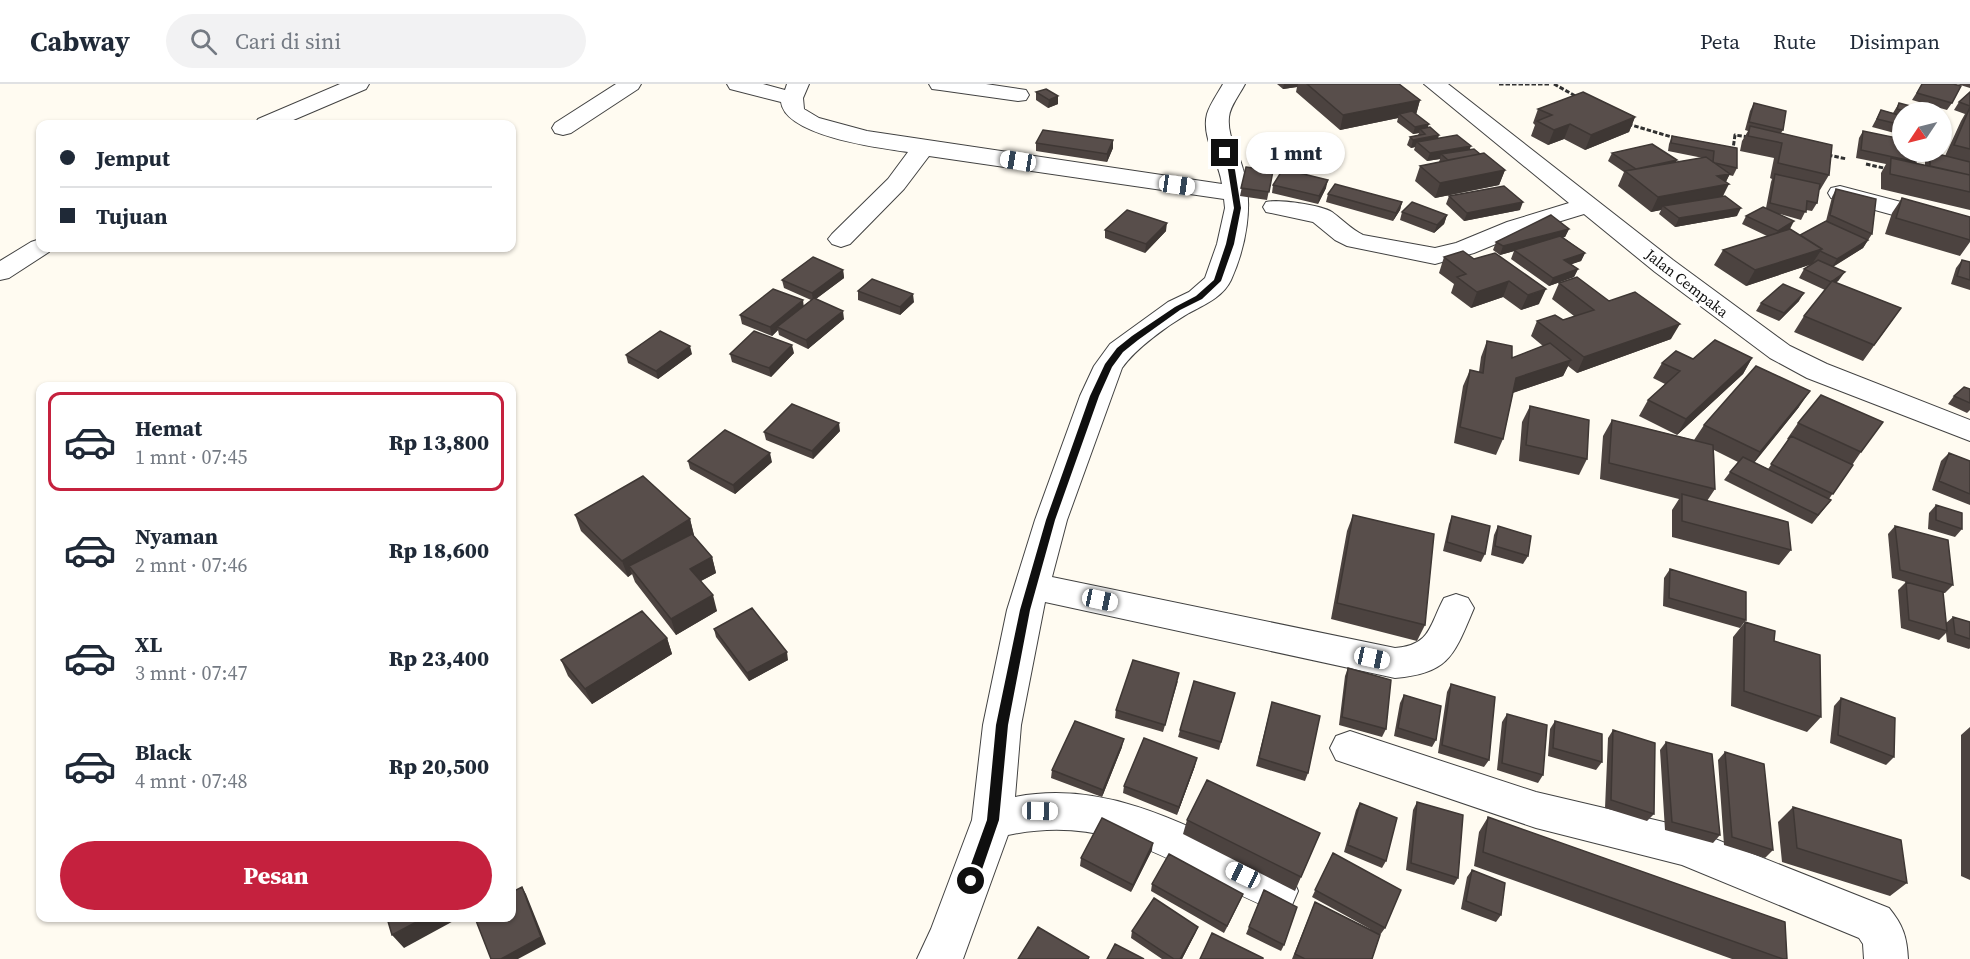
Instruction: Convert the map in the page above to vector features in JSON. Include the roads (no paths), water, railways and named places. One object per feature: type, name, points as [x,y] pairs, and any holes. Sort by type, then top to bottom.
[{"type":"street","points":[[275,120],[357,84]]},
{"type":"street","points":[[563,128],[630,84]]},
{"type":"street","points":[[738,84],[795,91],[792,107],[806,121],[855,136],[1236,193]]},
{"type":"street","points":[[940,84],[1018,95]]},
{"type":"street","points":[[939,959],[949,942],[993,820],[1002,725],[1032,586],[1051,520],[1095,396],[1108,366],[1120,350],[1178,309],[1199,298],[1217,281],[1230,244],[1237,208],[1236,193],[1232,170],[1218,135],[1218,114],[1234,84]]},
{"type":"street","name":"Jalan Cempaka","points":[[1435,84],[1733,318],[1780,352],[1817,371],[1970,431]]},
{"type":"street","points":[[841,239],[896,183],[924,147]]},
{"type":"street","points":[[1840,193],[1970,228]]},
{"type":"street","points":[[1275,207],[1321,216],[1344,235],[1356,241],[1435,256],[1465,249],[1516,227],[1588,205]]},
{"type":"street","points":[[0,272],[36,250]]},
{"type":"street","points":[[1032,586],[1395,663],[1428,658],[1438,647],[1456,608]]},
{"type":"street","points":[[1350,748],[1536,810],[1685,846],[1741,867],[1874,923],[1885,937],[1886,959]]},
{"type":"street","points":[[993,820],[1040,811],[1077,812],[1121,819],[1173,840],[1277,891]]}]
